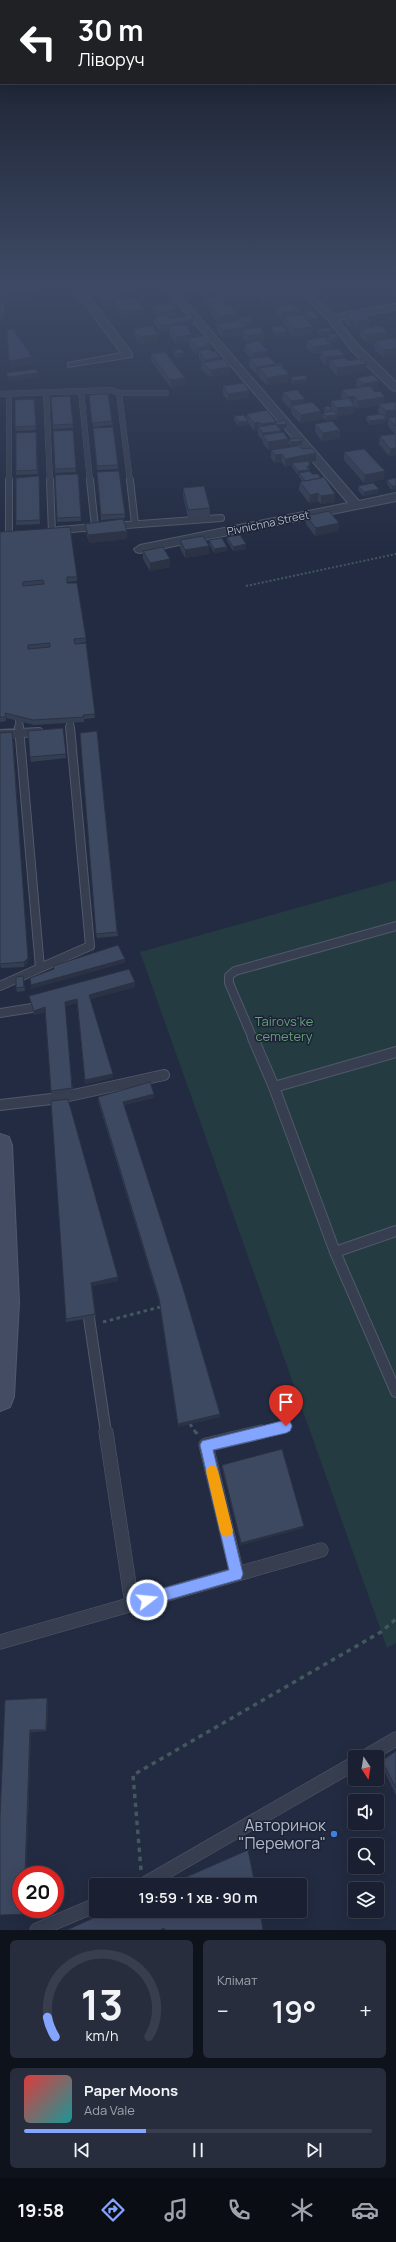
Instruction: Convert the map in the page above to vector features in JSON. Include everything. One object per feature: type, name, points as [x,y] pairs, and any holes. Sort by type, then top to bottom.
[{"type":"main road","points":[[0,1145],[5,1253],[0,1397]]},
{"type":"street","points":[[245,376],[356,505]]},
{"type":"street","points":[[384,376],[396,388]]},
{"type":"street","name":"Pivnichna Street","points":[[140,549],[396,497]]},
{"type":"lane","points":[[0,394],[111,390],[119,393],[166,393]]},
{"type":"lane","points":[[81,391],[102,527]]},
{"type":"lane","points":[[46,392],[52,532]]},
{"type":"lane","points":[[119,393],[135,524]]},
{"type":"lane","points":[[9,394],[9,534]]},
{"type":"lane","points":[[45,531],[52,532],[221,518]]},
{"type":"lane","points":[[0,534],[16,533]]},
{"type":"lane","points":[[19,721],[40,968]]},
{"type":"lane","points":[[0,986],[90,946],[68,728]]},
{"type":"lane","points":[[0,734],[49,732]]},
{"type":"lane","points":[[396,926],[235,971],[229,976],[229,983],[274,1087],[335,1252],[396,1392]]},
{"type":"lane","points":[[0,1013],[32,1008]]},
{"type":"lane","points":[[274,1087],[396,1052]]},
{"type":"lane","points":[[0,1105],[61,1101],[164,1075]]},
{"type":"lane","points":[[335,1252],[396,1232]]},
{"type":"lane","points":[[90,1322],[132,1604]]},
{"type":"lane","points":[[236,1574],[206,1445],[286,1426]]},
{"type":"lane","points":[[0,1642],[321,1550]]},
{"type":"lane","points":[[377,1750],[396,1739]]},
{"type":"lane","points":[[147,1878],[348,1767]]},
{"type":"lane","points":[[38,1930],[89,1908]]},
{"type":"path","points":[[246,586],[396,554]]},
{"type":"path","points":[[90,1322],[160,1307]]},
{"type":"path","points":[[142,1878],[133,1775],[381,1632],[396,1619]]},
{"type":"green space","name":"Tairovs'ke cemetery","points":[[396,880],[396,1643],[387,1648],[140,952]]},
{"type":"building","points":[[167,376],[184,376],[185,378],[170,380]]},
{"type":"building","points":[[265,376],[278,376],[267,378]]},
{"type":"building","points":[[306,376],[307,379],[294,381],[291,377]]},
{"type":"building","points":[[374,376],[379,381],[363,384],[357,378]]},
{"type":"building","points":[[244,383],[249,391],[228,394],[223,386]]},
{"type":"building","points":[[370,386],[375,392],[380,391],[385,397],[358,401],[354,396],[348,397],[342,390]]},
{"type":"building","points":[[297,390],[305,399],[291,401],[283,392]]},
{"type":"building","points":[[108,394],[112,421],[92,423],[89,395]]},
{"type":"building","points":[[70,396],[73,424],[53,425],[51,397]]},
{"type":"building","points":[[349,398],[355,406],[337,408],[331,401]]},
{"type":"building","points":[[34,399],[36,426],[15,427],[15,400]]},
{"type":"building","points":[[312,402],[321,411],[301,415],[291,406]]},
{"type":"building","points":[[396,402],[396,410],[386,411],[379,404]]},
{"type":"building","points":[[329,406],[332,410],[327,410],[324,407]]},
{"type":"building","points":[[267,410],[276,422],[261,424],[259,422],[254,423],[247,414]]},
{"type":"building","points":[[334,411],[337,415],[326,416],[323,413]]},
{"type":"building","points":[[382,414],[386,419],[370,421],[366,416]]},
{"type":"building","points":[[244,415],[248,421],[239,422],[234,416]]},
{"type":"building","points":[[396,417],[396,426],[388,418]]},
{"type":"building","points":[[284,420],[287,424],[276,424],[276,422]]},
{"type":"building","points":[[332,421],[340,430],[323,433],[315,424]]},
{"type":"building","points":[[276,424],[281,431],[263,433],[258,427]]},
{"type":"building","points":[[113,427],[118,465],[97,466],[93,428]]},
{"type":"building","points":[[73,430],[76,468],[55,469],[53,431]]},
{"type":"building","points":[[36,432],[37,470],[16,471],[16,433]]},
{"type":"building","points":[[283,432],[288,439],[268,442],[263,435]]},
{"type":"building","points":[[396,434],[396,448],[390,449],[380,436]]},
{"type":"building","points":[[300,438],[302,441],[291,442],[289,439]]},
{"type":"building","points":[[297,446],[303,449],[312,448],[316,453],[285,459],[282,454],[275,455],[271,450]]},
{"type":"building","points":[[364,449],[385,471],[365,475],[344,452]]},
{"type":"building","points":[[308,461],[310,464],[307,467],[309,470],[298,471],[292,463]]},
{"type":"building","points":[[119,471],[125,514],[101,515],[97,472]]},
{"type":"building","points":[[310,471],[312,474],[318,474],[321,478],[305,481],[299,473]]},
{"type":"building","points":[[78,474],[81,517],[57,518],[55,475]]},
{"type":"building","points":[[39,476],[40,520],[16,521],[16,478]]},
{"type":"building","points":[[324,477],[335,494],[321,496],[318,493],[310,495],[300,482]]},
{"type":"building","points":[[396,478],[396,486],[392,486],[387,480]]},
{"type":"building","points":[[373,483],[379,489],[364,492],[358,486]]},
{"type":"building","points":[[204,486],[210,508],[188,510],[183,488]]},
{"type":"building","points":[[329,511],[339,523],[316,528],[306,516]]},
{"type":"building","points":[[123,519],[127,531],[88,535],[85,524]]},
{"type":"building","points":[[70,527],[77,577],[67,577],[67,583],[77,583],[86,638],[74,639],[75,644],[86,643],[95,714],[83,715],[84,717],[33,720],[5,713],[6,717],[0,717],[0,532]],"holes":[[[43,580],[44,584],[23,586],[23,582]],[[50,643],[50,647],[28,649],[28,645]]]},
{"type":"building","points":[[240,535],[246,544],[233,547],[227,537]]},
{"type":"building","points":[[203,536],[209,546],[185,550],[180,540]]},
{"type":"building","points":[[222,538],[227,547],[214,549],[209,540]]},
{"type":"building","points":[[163,547],[170,559],[150,563],[143,551]]},
{"type":"building","points":[[63,728],[66,754],[30,757],[28,731]]},
{"type":"building","points":[[97,731],[117,932],[96,934],[80,733]]},
{"type":"building","points":[[12,732],[28,958],[24,962],[0,964],[0,733]]},
{"type":"building","points":[[118,945],[125,959],[31,985],[30,978],[54,969],[53,966]]},
{"type":"building","points":[[129,969],[135,982],[89,995],[113,1074],[85,1080],[77,999],[65,1002],[72,1088],[51,1091],[45,1007],[34,1011],[29,996]]},
{"type":"building","points":[[23,976],[24,987],[16,988],[16,977]]},
{"type":"building","points":[[150,1082],[154,1094],[123,1102],[183,1288],[220,1414],[178,1424],[159,1298],[98,1097]]},
{"type":"building","points":[[68,1099],[118,1277],[91,1283],[95,1314],[66,1319],[51,1101]]},
{"type":"building","points":[[282,1449],[304,1526],[241,1543],[222,1465]]},
{"type":"building","points":[[47,1698],[46,1730],[30,1730],[25,1866],[12,1866],[12,1914],[0,1915],[0,1817],[5,1700]]},
{"type":"building","points":[[396,1751],[396,1788],[384,1765],[384,1760]]},
{"type":"building","points":[[248,1850],[254,1878],[184,1878]]},
{"type":"building","points":[[94,1918],[261,1918],[263,1930],[165,1930],[164,1928],[160,1930],[67,1930]]},
{"type":"slow traffic","points":[[212,1471],[226,1531]]},
{"type":"place","name":"Авторинок \"Перемога\"","points":[[334,1834]]},
{"type":"route","points":[[147,1600],[236,1574],[206,1445],[286,1426]]}]
